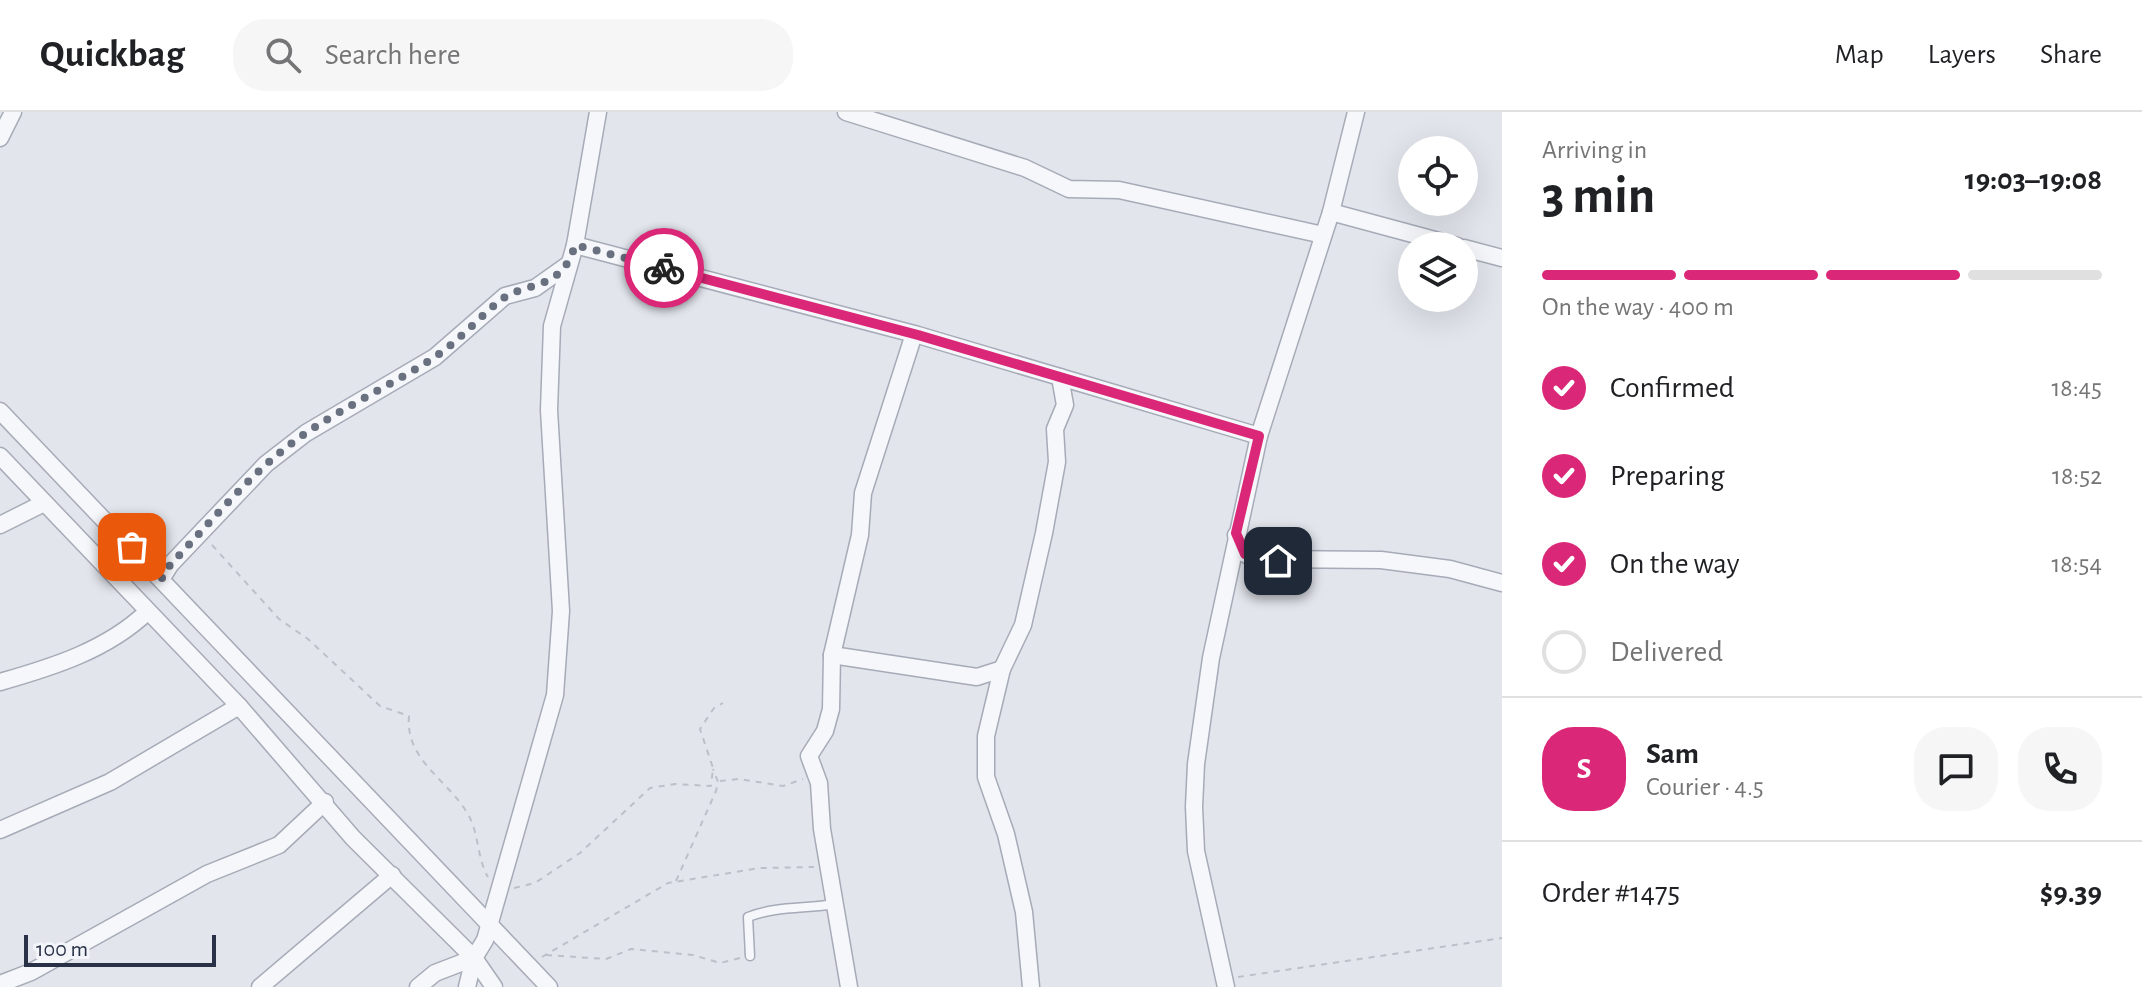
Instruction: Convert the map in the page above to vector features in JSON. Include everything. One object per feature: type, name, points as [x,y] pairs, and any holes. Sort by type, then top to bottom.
[{"type":"street","points":[[0,138],[13,112]]},
{"type":"street","points":[[467,987],[474,958],[485,940],[555,695],[561,611],[549,410],[552,326],[575,245],[598,112]]},
{"type":"street","points":[[846,112],[1025,168],[1069,189],[1119,190],[1323,235]]},
{"type":"street","points":[[1226,983],[1196,851],[1194,807],[1211,658],[1259,436],[1331,212],[1356,112]]},
{"type":"street","points":[[1331,212],[1405,232]]},
{"type":"street","points":[[575,245],[914,334],[1259,436]]},
{"type":"street","points":[[1478,252],[1502,258]]},
{"type":"street","points":[[162,578],[266,464],[306,433],[435,357],[505,296],[535,288],[569,264]]},
{"type":"street","points":[[849,987],[816,777],[809,756],[825,731],[831,709],[832,655],[860,535],[863,493],[914,334]]},
{"type":"street","points":[[1031,987],[1024,912],[1006,834],[986,777],[986,736],[1002,669],[1023,625],[1044,533],[1057,462],[1055,429],[1065,405],[1060,377]]},
{"type":"street","points":[[0,411],[549,987]]},
{"type":"street","points":[[0,459],[239,706],[353,838],[474,958],[494,987]]},
{"type":"street","points":[[0,525],[44,503]]},
{"type":"street","points":[[1236,533],[1245,554],[1256,559],[1381,560],[1450,569],[1502,583]]},
{"type":"street","points":[[0,682],[103,646],[125,633],[147,612]]},
{"type":"street","points":[[832,655],[977,677],[1002,669]]},
{"type":"street","points":[[0,830],[110,782],[179,745],[239,706]]},
{"type":"street","points":[[0,984],[31,972],[207,874],[279,845],[325,802]]},
{"type":"street","points":[[260,987],[392,875]]},
{"type":"street","points":[[418,987],[435,973],[474,958]]},
{"type":"lane","points":[[750,956],[748,917],[768,909],[804,909],[835,904]]},
{"type":"path","points":[[201,532],[279,619],[308,639],[380,706],[409,716],[408,728],[415,751],[467,812],[477,836],[480,864],[497,892],[535,883],[580,853],[650,788],[675,784],[711,786],[713,768]]},
{"type":"path","points":[[675,882],[718,782],[700,729],[714,708],[723,703]]},
{"type":"path","points":[[718,782],[739,779],[783,786],[816,777]]},
{"type":"path","points":[[530,967],[545,955],[675,882],[760,868],[828,867]]},
{"type":"path","points":[[1226,983],[1502,938]]},
{"type":"path","points":[[545,955],[606,959],[631,949],[693,955],[720,963],[750,956]]},
{"type":"way so far","points":[[132,547],[162,578],[170,565],[266,464],[306,433],[435,357],[505,296],[535,288],[569,264],[575,245],[664,268]]},
{"type":"route","points":[[664,268],[918,335],[1259,436],[1236,533],[1245,554],[1256,559],[1278,561]]}]
